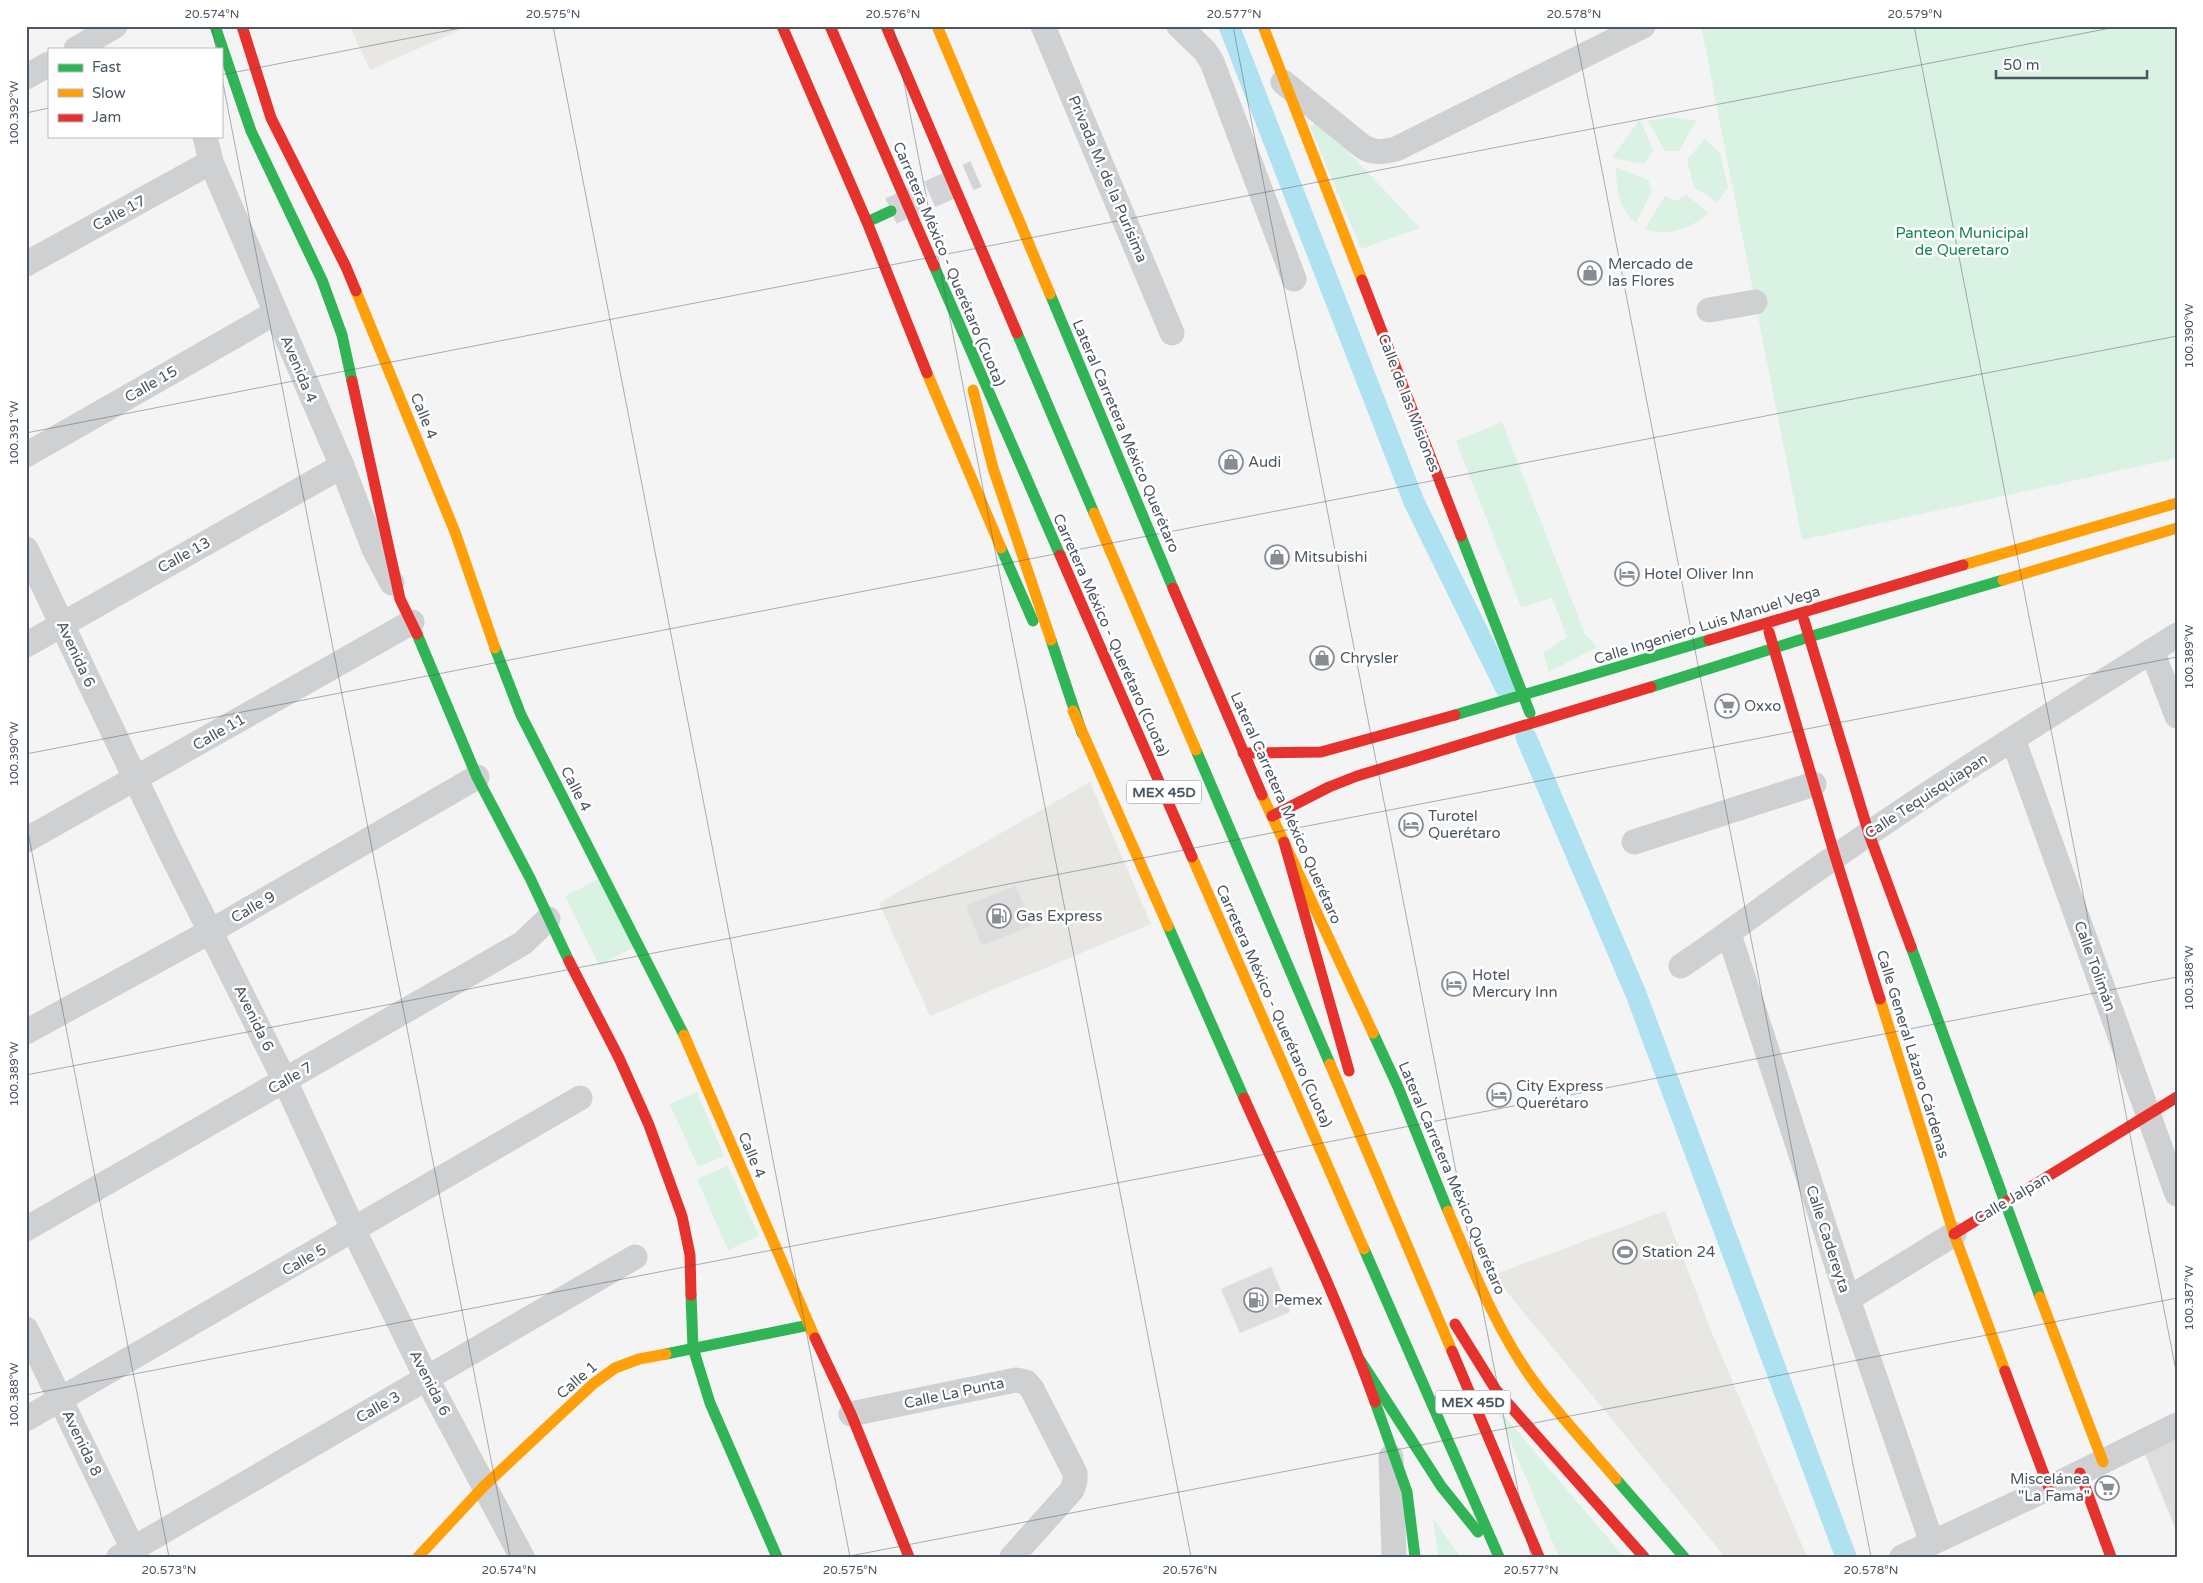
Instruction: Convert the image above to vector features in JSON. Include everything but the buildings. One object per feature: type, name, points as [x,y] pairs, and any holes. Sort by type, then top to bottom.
[{"type":"main road","points":[[215,26],[251,131],[322,280],[342,335],[400,599],[412,622],[477,777],[530,878],[548,919],[619,1058],[649,1125],[671,1182],[682,1216],[690,1255],[693,1348],[710,1403],[777,1557]]},
{"type":"main road","name":"Calle 4","points":[[242,26],[271,118],[346,267],[455,532],[503,672],[521,715],[675,1015],[810,1325],[851,1414],[909,1557]]},
{"type":"main road","points":[[782,26],[868,222],[950,432],[1279,1177],[1308,1238],[1360,1360],[1407,1492],[1414,1557]]},
{"type":"main road","name":"Carretera México - Querétaro (Cuota)","points":[[830,26],[1498,1557]]},
{"type":"main road","name":"Carretera México - Querétaro (Cuota)","points":[[886,26],[1539,1557]]},
{"type":"main road","name":"Lateral Carretera México Querétaro","points":[[937,26],[1243,753],[1398,1087],[1478,1282],[1523,1365],[1541,1391],[1684,1557]]},
{"type":"main road","name":"Calle de las Misiones","points":[[1263,26],[1283,82],[1534,724]]},
{"type":"main road","points":[[982,171],[995,164]]},
{"type":"main road","points":[[868,222],[891,211]]},
{"type":"main road","points":[[951,307],[993,468],[1082,733]]},
{"type":"main road","name":"Calle Ingeniero Luis Manuel Vega","points":[[1243,753],[1321,752],[1524,696],[1766,622],[2177,503]]},
{"type":"main road","points":[[1272,816],[1329,787],[1357,776],[1534,724],[1809,637],[2177,528]]},
{"type":"main road","name":"Calle General Lázaro Cárdenas","points":[[1801,612],[1869,834],[2006,1201],[2052,1331],[2103,1462]]},
{"type":"main road","name":"Calle General Lázaro Cárdenas","points":[[1766,622],[1835,856],[1954,1234],[2049,1488]]},
{"type":"main road","points":[[1284,842],[1380,1181]]},
{"type":"main road","name":"Calle Jalpan","points":[[1954,1234],[2149,1116],[2177,1097]]},
{"type":"main road","points":[[1408,1247],[1496,1390],[1644,1557]]},
{"type":"main road","name":"Calle 1","points":[[418,1557],[484,1486],[593,1384],[616,1368],[639,1359],[810,1325]]},
{"type":"main road","points":[[1360,1360],[1441,1486],[1498,1557]]},
{"type":"main road","points":[[2080,1473],[2111,1557]]},
{"type":"street","points":[[78,48],[114,26]]},
{"type":"street","points":[[209,48],[210,26]]},
{"type":"street","name":"Privada M. de la Purísima","points":[[1043,26],[1172,332]]},
{"type":"street","points":[[1179,26],[1205,51],[1212,62],[1294,279]]},
{"type":"street","points":[[1283,82],[1362,146],[1370,151],[1382,152],[1396,149],[1643,26]]},
{"type":"street","points":[[26,77],[48,65]]},
{"type":"street","name":"Avenida 4","points":[[205,138],[211,162],[342,466],[374,549],[400,599]]},
{"type":"street","name":"Calle 17","points":[[26,264],[211,162]]},
{"type":"street","points":[[1709,310],[1755,302]]},
{"type":"street","name":"Calle 15","points":[[26,455],[275,313]]},
{"type":"street","name":"Calle 13","points":[[26,645],[342,466]]},
{"type":"street","name":"Avenida 6","points":[[26,549],[136,779],[285,1082],[354,1231],[427,1379],[522,1557]]},
{"type":"street","name":"Calle 11","points":[[26,840],[412,622]]},
{"type":"street","name":"Calle Tequisquiapan","points":[[1681,966],[1729,934],[1835,856],[2013,739],[2177,635]]},
{"type":"street","points":[[2152,650],[2177,716]]},
{"type":"street","name":"Calle Tolimán","points":[[2013,739],[2177,1194]]},
{"type":"street","name":"Calle 9","points":[[26,1032],[211,931],[477,777]]},
{"type":"street","points":[[1634,842],[1814,784]]},
{"type":"street","name":"Calle 7","points":[[26,1229],[285,1082],[523,943],[548,919]]},
{"type":"street","name":"Calle Cadereyta","points":[[1729,934],[1848,1299],[1932,1543]]},
{"type":"street","name":"Calle 5","points":[[26,1419],[354,1231],[580,1098]]},
{"type":"street","name":"Calle Jalpan","points":[[1848,1299],[1954,1234]]},
{"type":"street","name":"Calle 3","points":[[130,1554],[635,1257]]},
{"type":"street","name":"Avenida 8","points":[[26,1329],[61,1400],[130,1554]]},
{"type":"street","name":"Calle La Punta","points":[[851,1414],[1016,1380],[1026,1382],[1032,1389],[1075,1472],[1075,1481],[1072,1490],[1012,1557]]},
{"type":"street","points":[[1902,1557],[2177,1425]]},
{"type":"street","points":[[1391,1444],[1394,1557]]},
{"type":"shaded area","points":[[350,26],[469,26],[370,70]]},
{"type":"shaded area","points":[[1090,782],[1151,924],[930,1016],[879,903]]},
{"type":"shaded area","points":[[1665,1211],[1712,1333],[1807,1557],[1725,1557],[1493,1275]]},
{"type":"green space","name":"Panteon Municipal de Queretaro","points":[[1701,26],[2177,26],[2177,458],[1802,540]]},
{"type":"green space","points":[[1671,117],[1696,121],[1679,151],[1665,151],[1648,121]]},
{"type":"green space","points":[[1640,119],[1653,151],[1644,164],[1612,158]]},
{"type":"green space","points":[[1320,122],[1420,228],[1361,249],[1310,126]]},
{"type":"green space","points":[[1705,139],[1720,153],[1728,188],[1717,202],[1694,187],[1687,160]]},
{"type":"green space","points":[[1616,167],[1648,180],[1652,191],[1636,223],[1622,205],[1617,183]]},
{"type":"green space","points":[[1686,195],[1709,213],[1695,223],[1679,230],[1662,232],[1645,229],[1665,196],[1677,201]]},
{"type":"green space","points":[[1502,422],[1585,634],[1597,647],[1549,672],[1543,653],[1567,637],[1552,598],[1521,607],[1456,441]]},
{"type":"green space","points":[[601,878],[636,946],[599,965],[565,896]]},
{"type":"green space","points":[[697,1092],[724,1156],[698,1167],[670,1104]]},
{"type":"green space","points":[[728,1166],[759,1236],[728,1250],[697,1179]]},
{"type":"green space","points":[[1496,1406],[1624,1557],[1559,1557]]},
{"type":"green space","points":[[1433,1518],[1460,1557],[1438,1557]]},
{"type":"waterway","points":[[1229,26],[1414,502],[1505,687]]},
{"type":"waterway","points":[[1526,737],[1636,994],[1846,1557]]},
{"type":"tunnel","points":[[891,211],[976,174]]},
{"type":"traffic: fast","points":[[215,26],[251,131],[322,280],[342,335],[352,381]]},
{"type":"traffic: fast","points":[[867,222],[891,211]]},
{"type":"traffic: fast","points":[[934,266],[1060,555]]},
{"type":"traffic: fast","points":[[1050,294],[1173,588]]},
{"type":"traffic: fast","points":[[1017,333],[1094,513]]},
{"type":"traffic: fast","points":[[1461,536],[1530,713]]},
{"type":"traffic: fast","points":[[1001,548],[1033,621]]},
{"type":"traffic: fast","points":[[1651,687],[1809,637],[2003,580]]},
{"type":"traffic: fast","points":[[417,634],[477,777],[530,878],[569,961]]},
{"type":"traffic: fast","points":[[1051,640],[1082,733]]},
{"type":"traffic: fast","points":[[1455,715],[1709,640]]},
{"type":"traffic: fast","points":[[495,648],[521,715],[684,1035]]},
{"type":"traffic: fast","points":[[1196,750],[1330,1064]]},
{"type":"traffic: fast","points":[[1168,926],[1244,1098]]},
{"type":"traffic: fast","points":[[1911,947],[2040,1297]]},
{"type":"traffic: fast","points":[[1373,1033],[1398,1087],[1448,1211]]},
{"type":"traffic: fast","points":[[1364,1249],[1499,1557]]},
{"type":"traffic: fast","points":[[691,1295],[693,1348],[710,1403],[777,1557]]},
{"type":"traffic: fast","points":[[666,1354],[809,1325]]},
{"type":"traffic: fast","points":[[1360,1360],[1441,1486],[1478,1532]]},
{"type":"traffic: fast","points":[[1375,1402],[1407,1492],[1415,1557]]},
{"type":"traffic: fast","points":[[1616,1479],[1684,1557]]},
{"type":"traffic: slow","points":[[937,26],[1050,294]]},
{"type":"traffic: slow","points":[[1263,26],[1362,280]]},
{"type":"traffic: slow","points":[[356,291],[455,532],[495,648]]},
{"type":"traffic: slow","points":[[927,373],[1001,548]]},
{"type":"traffic: slow","points":[[973,390],[993,468],[1051,640]]},
{"type":"traffic: slow","points":[[1963,565],[2177,503]]},
{"type":"traffic: slow","points":[[1094,513],[1196,750]]},
{"type":"traffic: slow","points":[[2003,580],[2177,528]]},
{"type":"traffic: slow","points":[[1073,711],[1168,926]]},
{"type":"traffic: slow","points":[[1262,795],[1373,1033]]},
{"type":"traffic: slow","points":[[1192,857],[1364,1249]]},
{"type":"traffic: slow","points":[[1880,999],[1954,1234],[2005,1371]]},
{"type":"traffic: slow","points":[[684,1035],[815,1338]]},
{"type":"traffic: slow","points":[[1330,1064],[1452,1351]]},
{"type":"traffic: slow","points":[[1448,1211],[1467,1257],[1513,1350],[1541,1391],[1616,1479]]},
{"type":"traffic: slow","points":[[2040,1297],[2103,1462]]},
{"type":"traffic: slow","points":[[418,1557],[484,1486],[593,1384],[615,1368],[639,1359],[666,1354]]},
{"type":"traffic: jam","points":[[242,26],[271,118],[346,267],[356,291]]},
{"type":"traffic: jam","points":[[782,26],[867,222],[927,373]]},
{"type":"traffic: jam","points":[[830,26],[934,266]]},
{"type":"traffic: jam","points":[[886,26],[1017,333]]},
{"type":"traffic: jam","points":[[1362,280],[1461,536]]},
{"type":"traffic: jam","points":[[352,381],[400,599],[417,634]]},
{"type":"traffic: jam","points":[[1060,555],[1192,857]]},
{"type":"traffic: jam","points":[[1709,640],[1963,565]]},
{"type":"traffic: jam","points":[[1173,588],[1262,795]]},
{"type":"traffic: jam","points":[[1804,620],[1869,834],[1911,947]]},
{"type":"traffic: jam","points":[[1769,632],[1835,856],[1880,999]]},
{"type":"traffic: jam","points":[[1272,816],[1329,787],[1357,776],[1651,687]]},
{"type":"traffic: jam","points":[[1243,753],[1321,752],[1455,715]]},
{"type":"traffic: jam","points":[[1284,842],[1349,1071]]},
{"type":"traffic: jam","points":[[569,961],[619,1058],[649,1125],[682,1216],[690,1255],[691,1295]]},
{"type":"traffic: jam","points":[[1954,1234],[2177,1097]]},
{"type":"traffic: jam","points":[[1244,1098],[1329,1287],[1375,1402]]},
{"type":"traffic: jam","points":[[1455,1324],[1496,1390],[1644,1557]]},
{"type":"traffic: jam","points":[[815,1338],[851,1414],[909,1557]]},
{"type":"traffic: jam","points":[[1452,1351],[1539,1557]]},
{"type":"traffic: jam","points":[[2005,1371],[2049,1488]]},
{"type":"traffic: jam","points":[[2080,1473],[2111,1557]]},
{"type":"place","name":"Mercado de las Flores","points":[[1590,273]]},
{"type":"place","name":"Audi","points":[[1231,462]]},
{"type":"place","name":"Mitsubishi","points":[[1277,557]]},
{"type":"place","name":"Hotel Oliver Inn","points":[[1627,574]]},
{"type":"place","name":"Chrysler","points":[[1322,658]]},
{"type":"place","name":"Oxxo","points":[[1727,706]]},
{"type":"place","name":"Turotel Querétaro","points":[[1411,825]]},
{"type":"place","name":"Gas Express","points":[[999,916]]},
{"type":"place","name":"Hotel Mercury Inn","points":[[1454,984]]},
{"type":"place","name":"City Express Querétaro","points":[[1499,1095]]},
{"type":"place","name":"Station 24","points":[[1625,1252]]},
{"type":"place","name":"Pemex","points":[[1256,1300]]},
{"type":"place","name":"Miscelánea \"La Fama\"","points":[[2107,1488]]}]
